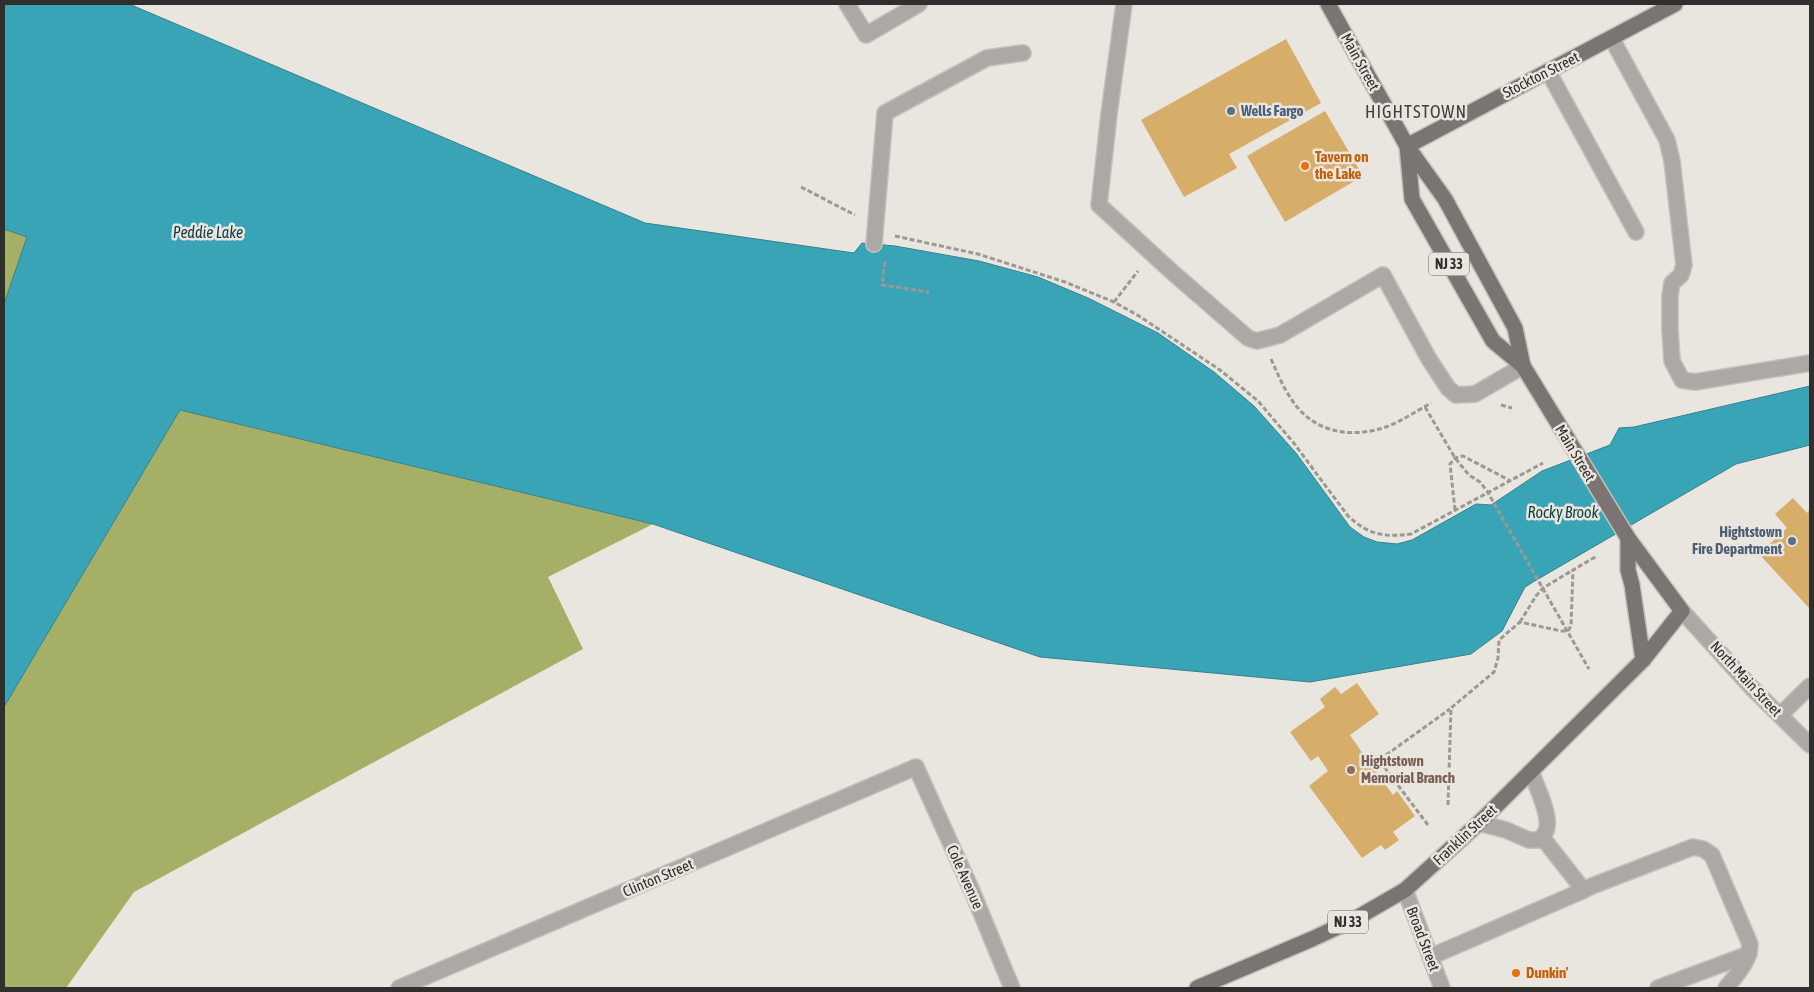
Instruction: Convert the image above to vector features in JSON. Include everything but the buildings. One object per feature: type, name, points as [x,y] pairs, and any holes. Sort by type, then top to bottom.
[{"type":"main road","name":"Main Street","points":[[1328,4],[1407,146],[1445,199],[1515,328],[1523,366]]},
{"type":"main road","name":"Stockton Street","points":[[1407,146],[1675,4]]},
{"type":"main road","name":"Main Street","points":[[1407,146],[1412,199],[1493,341],[1523,366],[1628,538],[1682,611]]},
{"type":"main road","points":[[1628,538],[1628,570],[1632,585],[1642,660]]},
{"type":"main road","name":"Franklin Street","points":[[1197,988],[1328,932],[1353,920],[1404,890],[1479,823],[1642,660],[1682,611]]},
{"type":"street","points":[[847,4],[866,35],[919,4]]},
{"type":"street","points":[[1124,4],[1099,205],[1171,271],[1248,338],[1257,341],[1280,335],[1383,275],[1429,359],[1448,388],[1456,395],[1475,394],[1523,366]]},
{"type":"street","points":[[1612,39],[1667,140],[1672,161],[1684,265],[1681,275],[1672,283],[1670,294],[1670,330],[1672,361],[1682,380],[1695,382],[1810,363]]},
{"type":"street","points":[[874,244],[885,113],[987,58],[1023,53]]},
{"type":"street","points":[[1548,71],[1636,232]]},
{"type":"street","name":"North Main Street","points":[[1682,611],[1751,687],[1810,745]]},
{"type":"street","points":[[1780,715],[1810,686]]},
{"type":"street","name":"Clinton Street","points":[[399,988],[916,767]]},
{"type":"street","name":"Cole Avenue","points":[[916,767],[972,891],[1012,988]]},
{"type":"street","points":[[1479,823],[1506,830],[1529,840],[1538,840],[1542,837],[1547,830],[1546,816],[1530,772]]},
{"type":"street","points":[[1542,837],[1578,883],[1582,892]]},
{"type":"street","points":[[1430,957],[1592,886],[1693,847],[1703,849],[1712,854],[1750,944],[1750,954],[1726,988]]},
{"type":"street","name":"Broad Street","points":[[1404,890],[1442,988]]},
{"type":"street","points":[[1658,988],[1750,954]]},
{"type":"path","points":[[801,187],[876,226],[889,235],[978,254],[1065,282],[1114,302],[1139,316],[1212,364],[1258,401],[1293,442],[1348,516],[1359,526],[1374,534],[1389,537],[1411,534],[1487,491],[1543,463]]},
{"type":"path","points":[[886,260],[882,285],[929,292]]},
{"type":"path","points":[[1114,302],[1144,264]]},
{"type":"path","points":[[1267,352],[1290,398],[1302,413],[1318,425],[1344,434],[1368,433],[1392,424],[1431,403],[1436,408]]},
{"type":"path","points":[[1498,404],[1512,408]]},
{"type":"path","points":[[1425,407],[1455,458],[1469,475],[1480,482],[1487,491],[1589,669]]},
{"type":"path","points":[[1455,510],[1450,464],[1455,458],[1463,456],[1509,480]]},
{"type":"path","points":[[1428,825],[1379,760],[1451,708],[1494,672],[1498,658],[1499,640],[1520,622],[1543,588],[1597,556]]},
{"type":"path","points":[[1568,631],[1571,626],[1573,570]]},
{"type":"path","points":[[1520,622],[1561,632],[1568,631]]},
{"type":"path","points":[[1448,805],[1451,708]]},
{"type":"green space","points":[[4,229],[28,237],[4,304]]},
{"type":"green space","points":[[180,410],[653,524],[548,577],[583,649],[134,892],[66,988],[4,988],[4,707]]},
{"type":"water","name":"Peddie Lake","points":[[4,4],[129,4],[645,223],[854,253],[862,243],[895,246],[979,261],[1038,277],[1088,298],[1158,333],[1214,372],[1254,406],[1296,453],[1350,527],[1364,537],[1377,542],[1397,544],[1412,540],[1476,504],[1491,505],[1542,471],[1610,445],[1619,428],[1634,427],[1810,386],[1810,445],[1736,464],[1533,582],[1525,587],[1502,631],[1471,654],[1310,682],[1040,657],[653,524],[180,410],[4,707],[4,304],[27,237],[4,229]]},
{"type":"place","name":"Wells Fargo","points":[[1231,111]]},
{"type":"place","name":"Tavern on the Lake","points":[[1305,166]]},
{"type":"place","name":"Hightstown Fire Department","points":[[1792,541]]},
{"type":"place","name":"Hightstown Memorial Branch","points":[[1351,770]]},
{"type":"place","name":"Dunkin'","points":[[1516,973]]},
{"type":"district","name":"HIGHTSTOWN","points":[[1416,112]]},
{"type":"water label","name":"Rocky Brook","points":[[1563,512]]}]
